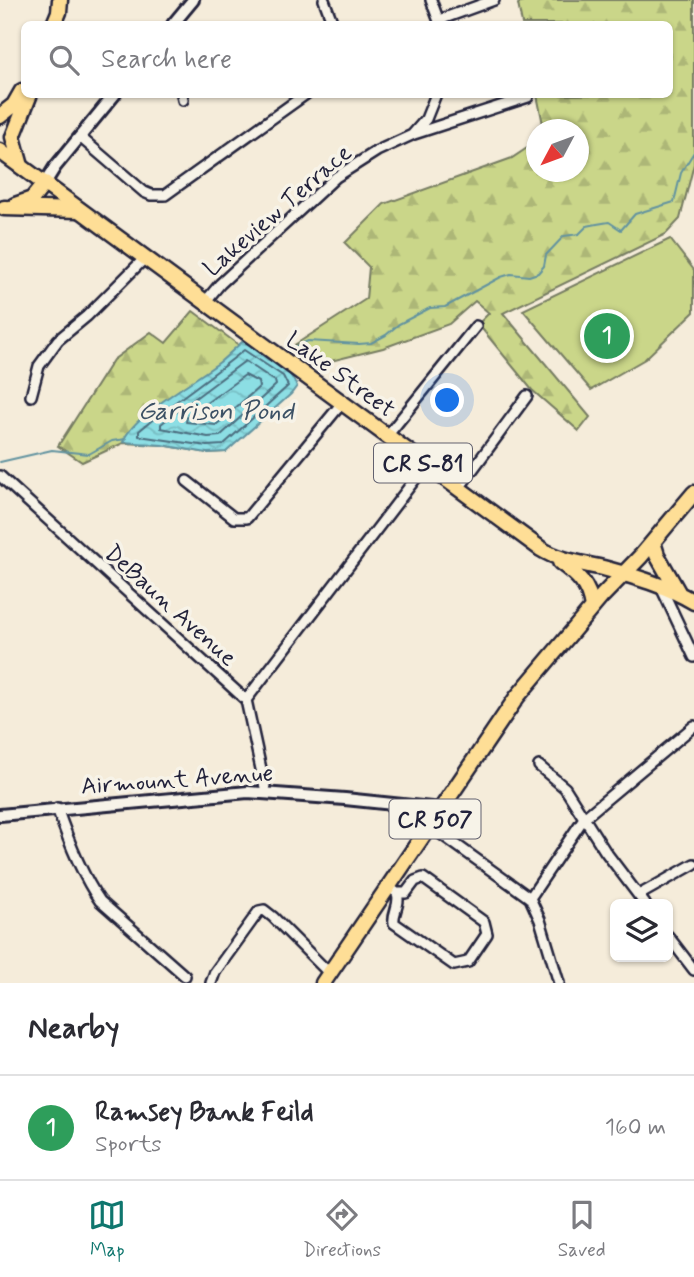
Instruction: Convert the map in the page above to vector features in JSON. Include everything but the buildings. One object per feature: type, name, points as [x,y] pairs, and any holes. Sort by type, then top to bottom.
[{"type":"main road","points":[[55,21],[60,0]]},
{"type":"main road","points":[[64,21],[69,0]]},
{"type":"main road","points":[[0,116],[14,105],[21,92]]},
{"type":"main road","points":[[21,166],[13,137],[28,98]]},
{"type":"main road","name":"Lake Street","points":[[0,151],[550,555],[659,584],[694,602]]},
{"type":"main road","points":[[2,209],[29,201],[45,183]]},
{"type":"main road","points":[[2,209],[79,210]]},
{"type":"main road","name":"CR 507","points":[[326,978],[393,890],[441,809],[517,697],[694,493]]},
{"type":"main road","points":[[653,542],[678,592]]},
{"type":"main road","points":[[550,555],[585,583],[592,608]]},
{"type":"street","points":[[176,21],[194,0]]},
{"type":"street","points":[[324,0],[332,21]]},
{"type":"street","points":[[431,0],[439,21]]},
{"type":"street","points":[[442,21],[494,0]]},
{"type":"street","points":[[45,183],[112,98]]},
{"type":"street","points":[[80,137],[144,192],[165,195],[300,98]]},
{"type":"street","points":[[412,135],[426,118],[434,98]]},
{"type":"street","name":"Lakeview Terrace","points":[[205,302],[336,177],[377,151],[412,135],[525,98]]},
{"type":"street","points":[[31,396],[39,366],[58,340],[87,316],[145,258]]},
{"type":"street","points":[[387,436],[476,326]]},
{"type":"street","points":[[458,488],[527,396]]},
{"type":"street","points":[[187,481],[234,518],[247,518],[342,403]]},
{"type":"street","points":[[246,700],[426,465]]},
{"type":"street","name":"DeBaun Avenue","points":[[0,476],[246,700],[266,792]]},
{"type":"street","points":[[659,584],[694,657]]},
{"type":"street","points":[[530,898],[584,818],[694,726]]},
{"type":"street","points":[[539,766],[565,788],[605,851],[642,899]]},
{"type":"street","name":"Airmount Avenue","points":[[0,815],[248,792],[441,809]]},
{"type":"street","points":[[57,808],[86,877],[100,901],[185,976]]},
{"type":"street","points":[[430,827],[530,898],[540,920],[559,983]]},
{"type":"street","points":[[639,895],[694,864]]},
{"type":"street","points":[[423,878],[484,922],[487,934],[468,962],[454,965],[394,923],[393,917],[400,901],[393,890],[406,893],[415,881],[423,878]]},
{"type":"street","points":[[211,983],[215,972],[259,911],[264,910],[326,978]]},
{"type":"street","points":[[673,943],[694,970]]},
{"type":"green space","points":[[525,0],[694,0],[694,164],[680,219],[666,234],[503,313],[590,417],[579,431],[532,390],[478,324],[489,313],[475,301],[449,324],[383,348],[319,364],[293,346],[366,299],[369,267],[345,243],[384,204],[512,158],[526,149],[526,182],[589,182],[589,119],[542,119],[538,98],[673,98],[673,21],[521,21],[518,4]]},
{"type":"green space","points":[[670,239],[694,270],[694,312],[645,359],[591,390],[523,310]]},
{"type":"green space","points":[[193,311],[287,381],[226,452],[207,453],[162,445],[123,443],[82,462],[58,446],[113,360],[151,332],[166,343]]},
{"type":"water","name":"Garrison Pond","points":[[242,342],[249,343],[288,371],[297,386],[226,452],[207,453],[123,442],[139,421],[166,398],[221,361]]},
{"type":"waterway","points":[[285,355],[294,347],[308,341],[371,343],[430,308],[445,307],[501,277],[538,273],[544,266],[546,255],[564,236],[579,234],[587,226],[609,222],[621,230],[635,214],[674,202],[681,173],[694,152]]},
{"type":"waterway","points":[[0,462],[52,450],[89,454],[112,441],[126,439]]},
{"type":"place","name":"Ramsey Bank Feild","points":[[607,336]]}]
